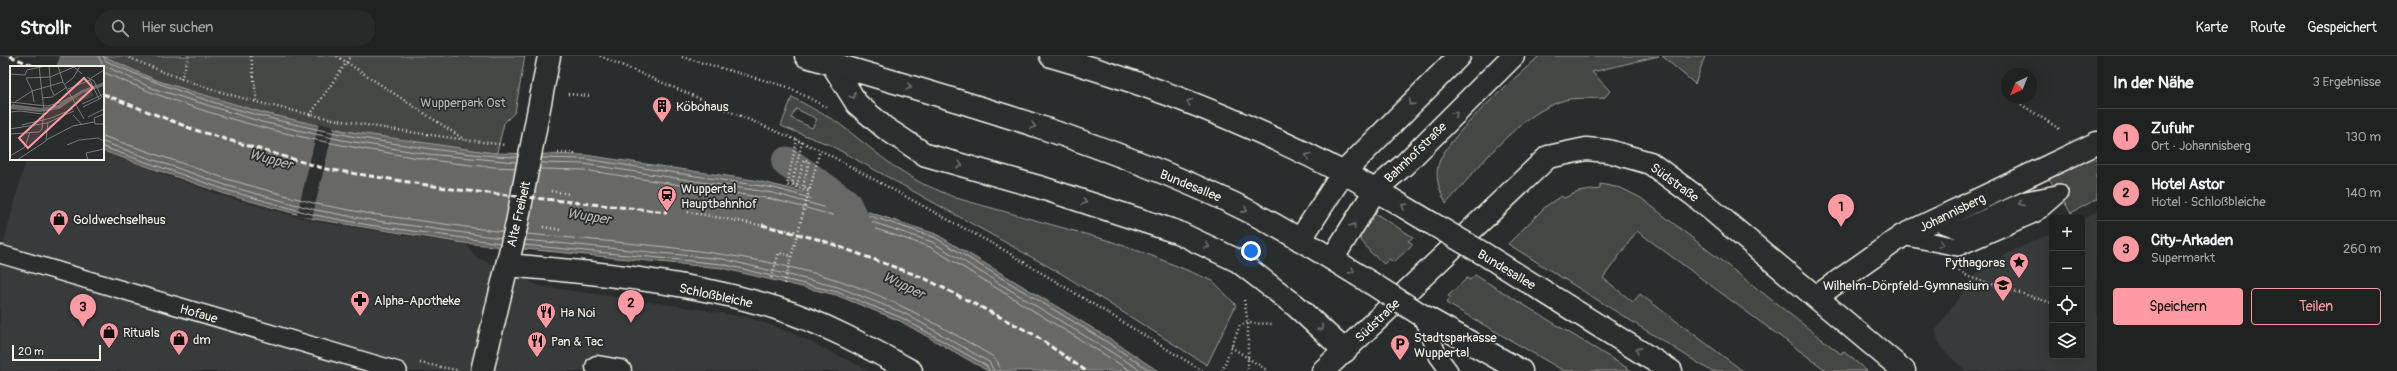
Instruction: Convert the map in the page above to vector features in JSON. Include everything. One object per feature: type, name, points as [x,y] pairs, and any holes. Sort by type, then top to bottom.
[{"type":"street","name":"Alte Freiheit","points":[[482,371],[508,260],[550,56]]},
{"type":"street","name":"Bundesallee","points":[[806,56],[1083,141],[1230,202],[1300,240],[1423,316],[1521,371]]},
{"type":"street","name":"Bundesallee","points":[[1051,56],[1096,69],[1227,116],[1376,189],[1484,254],[1671,371]]},
{"type":"street","points":[[1300,240],[1343,173],[1459,56]]},
{"type":"street","name":"Bahnhofstraße","points":[[1332,259],[1376,189],[1404,164],[1513,56]]},
{"type":"street","points":[[832,64],[857,104],[885,128],[926,155],[1039,187],[1177,232],[1238,261],[1296,306],[1344,351]]},
{"type":"street","name":"Johannisberg","points":[[1816,297],[1902,236],[2092,145]]},
{"type":"street","name":"Südstraße","points":[[1324,371],[1548,157],[1586,149],[1608,151],[1650,163],[1695,196],[1904,371]]},
{"type":"street","name":"Schloßbleiche","points":[[508,260],[698,290],[771,307],[836,333],[911,371]]},
{"type":"street","points":[[597,367],[620,371]]},
{"type":"lane","points":[[1902,236],[1958,247],[2036,213],[2059,193],[2026,200],[1959,230],[1935,221]]},
{"type":"lane","name":"Hofaue","points":[[0,254],[398,371]]},
{"type":"lane","points":[[1423,316],[1438,356],[1449,371]]},
{"type":"path","points":[[126,56],[181,79],[257,103],[310,116],[499,144]]},
{"type":"path","points":[[181,79],[189,56]]},
{"type":"path","points":[[251,56],[257,103]]},
{"type":"path","points":[[337,56],[464,139]]},
{"type":"path","points":[[310,116],[350,56]]},
{"type":"path","points":[[600,56],[820,150],[1004,250],[1203,371]]},
{"type":"path","points":[[2021,104],[2092,145]]},
{"type":"path","points":[[797,139],[786,185],[809,190]]},
{"type":"path","points":[[802,142],[792,184],[797,185],[804,160],[809,161],[803,187],[809,190]]},
{"type":"path","points":[[784,287],[820,150]]},
{"type":"path","points":[[688,212],[798,232]]},
{"type":"path","points":[[770,282],[779,253],[792,256]]},
{"type":"path","points":[[1969,278],[2049,302]]},
{"type":"path","points":[[1222,371],[1240,325],[1248,323],[1281,324],[1296,306]]},
{"type":"path","points":[[1231,347],[1268,371]]},
{"type":"path","points":[[433,366],[463,371]]},
{"type":"shaded area","points":[[104,152],[223,196],[312,221],[468,245],[474,256],[540,286],[750,318],[790,332],[870,371],[0,371],[0,257],[26,160],[104,160]]},
{"type":"shaded area","name":"Wilhelm-Dörpfeld-Gymnasium","points":[[2097,212],[2097,371],[1966,371],[1943,350],[1938,341],[1936,330],[1976,274],[2014,250],[2049,234],[2049,359],[2085,359],[2085,218]]},
{"type":"green space","name":"Wupperpark Ost","points":[[103,56],[525,56],[515,112],[504,123],[497,152],[494,153],[365,134],[281,117],[197,94],[156,80]]},
{"type":"green space","points":[[1539,56],[1659,56],[1592,72],[1610,91],[1604,98],[1565,100],[1547,107],[1531,117],[1485,159],[1446,204],[1438,183],[1437,172],[1440,160],[1447,148],[1471,120]]},
{"type":"green space","points":[[1662,56],[1705,56],[1695,84]]},
{"type":"green space","points":[[792,97],[837,122],[892,165],[921,183],[956,198],[1110,241],[1150,255],[1213,281],[1236,305],[1207,365],[1062,274],[830,145],[781,126]],"holes":[[[796,109],[817,119],[812,128],[791,118]]]},
{"type":"green space","points":[[2097,153],[2097,199],[2071,213],[2048,177]]},
{"type":"green space","points":[[1600,184],[1621,188],[1641,198],[1841,354],[1843,351],[1867,371],[1827,371],[1637,231],[1603,278],[1633,302],[1640,294],[1743,371],[1711,371],[1508,244],[1546,206],[1561,196],[1564,198],[1578,192],[1600,189]]},
{"type":"green space","points":[[1370,214],[1378,215],[1413,237],[1408,241],[1413,244],[1394,262],[1389,259],[1384,264],[1370,252],[1361,240],[1358,231]]},
{"type":"green space","points":[[1475,275],[1632,371],[1564,371],[1446,303],[1451,298],[1448,296],[1467,278],[1470,280]]},
{"type":"water","name":"Wupper","points":[[0,56],[103,56],[155,80],[264,113],[344,131],[494,153],[585,155],[754,180],[820,196],[936,234],[1109,338],[1158,371],[988,371],[900,321],[836,295],[721,268],[463,243],[314,219],[225,194],[104,151],[104,66],[10,66]]},
{"type":"pier","points":[[0,56],[60,56],[56,66],[10,66],[10,110],[0,105]]},
{"type":"pier","points":[[319,123],[334,127],[312,218],[297,215]]},
{"type":"waterway","points":[[787,162],[845,203],[864,241]]},
{"type":"railway","points":[[10,56],[34,66]]},
{"type":"railway","points":[[104,94],[195,130],[326,169],[459,190],[667,212]]},
{"type":"railway","points":[[762,225],[821,240],[924,278],[1033,334],[1086,371]]},
{"type":"place","name":"Köbohaus","points":[[662,123]]},
{"type":"place","name":"Wuppertal Hauptbahnhof","points":[[667,212]]},
{"type":"place","name":"Zufuhr","points":[[1841,227]]},
{"type":"place","name":"Goldwechselhaus","points":[[59,236]]},
{"type":"place","name":"Pythagoras","points":[[2019,279]]},
{"type":"place","name":"Wilhelm-Dörpfeld-Gymnasium","points":[[2003,302]]},
{"type":"place","name":"Alpha-Apotheke","points":[[360,317]]},
{"type":"place","name":"Hotel Astor","points":[[631,323]]},
{"type":"place","name":"City-Arkaden","points":[[83,327]]},
{"type":"place","name":"Ha Noi","points":[[546,329]]},
{"type":"place","name":"Rituals","points":[[109,349]]},
{"type":"place","name":"dm","points":[[179,356]]},
{"type":"place","name":"Pan & Tac","points":[[537,358]]},
{"type":"place","name":"Stadtsparkasse Wuppertal","points":[[1400,361]]}]
